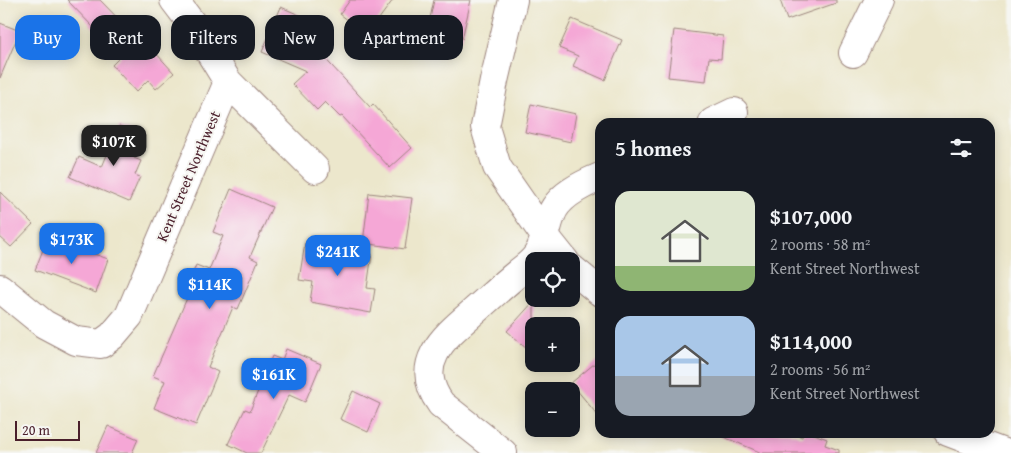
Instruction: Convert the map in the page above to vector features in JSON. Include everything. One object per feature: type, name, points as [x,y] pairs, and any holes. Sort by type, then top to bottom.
[{"type":"street","points":[[174,0],[193,25],[228,82],[314,168]]},
{"type":"street","points":[[513,0],[485,127],[497,167],[558,252]]},
{"type":"street","points":[[853,53],[879,0]]},
{"type":"street","name":"Kent Street Northwest","points":[[0,288],[44,324],[76,341],[101,344],[112,336],[130,316],[228,82]]},
{"type":"street","points":[[503,453],[441,404],[433,394],[429,371],[431,360],[447,335],[537,256],[551,213],[560,202],[576,188],[595,179]]},
{"type":"street","points":[[580,275],[595,288]]},
{"type":"street","points":[[964,438],[1004,453]]},
{"type":"building","points":[[67,0],[100,0],[115,15],[90,15],[90,24]]},
{"type":"building","points":[[350,0],[393,0],[382,15],[344,15],[344,17],[340,14]]},
{"type":"building","points":[[434,0],[471,0],[463,35],[463,15],[431,15]]},
{"type":"building","points":[[780,0],[836,0],[836,3],[787,20]]},
{"type":"building","points":[[281,7],[299,15],[278,15]]},
{"type":"building","points":[[572,19],[622,40],[605,80],[573,66],[578,56],[559,48]]},
{"type":"building","points":[[0,23],[15,29],[15,43],[0,78]]},
{"type":"building","points":[[674,30],[723,36],[721,59],[709,58],[706,81],[668,77]]},
{"type":"building","points":[[161,59],[174,73],[156,89],[148,80],[136,92],[112,65],[117,60]]},
{"type":"building","points":[[281,60],[326,60],[370,107],[373,104],[412,148],[390,168],[342,116],[340,117],[325,102],[317,110],[292,84],[306,71]]},
{"type":"building","points":[[531,104],[576,114],[571,142],[525,132]]},
{"type":"building","points":[[119,126],[143,136],[134,158],[141,161],[135,175],[140,177],[129,202],[70,177],[79,157],[102,167]]},
{"type":"building","points":[[231,189],[272,207],[250,257],[258,261],[238,309],[233,307],[208,367],[218,372],[196,425],[154,408],[165,381],[153,376],[191,289],[187,287],[196,265],[209,270],[223,236],[213,232]]},
{"type":"building","points":[[0,192],[33,224],[11,247],[0,237]]},
{"type":"building","points":[[369,193],[412,198],[405,249],[363,243]]},
{"type":"building","points":[[48,237],[108,259],[96,293],[35,270]]},
{"type":"building","points":[[305,243],[372,254],[367,288],[375,289],[371,313],[310,302],[313,282],[299,280]]},
{"type":"building","points":[[529,307],[534,307],[534,317],[525,317],[525,346],[507,331]]},
{"type":"building","points":[[286,349],[321,364],[305,402],[289,395],[261,453],[247,453],[228,444],[245,409],[250,411],[272,356],[282,360]]},
{"type":"building","points":[[595,363],[595,412],[580,394],[580,382],[572,382]]},
{"type":"building","points":[[353,391],[380,404],[368,432],[340,419]]},
{"type":"building","points":[[108,426],[138,439],[132,453],[96,453]]},
{"type":"building","points":[[726,438],[824,438],[827,439],[825,445],[839,450],[839,453],[762,453]]}]
